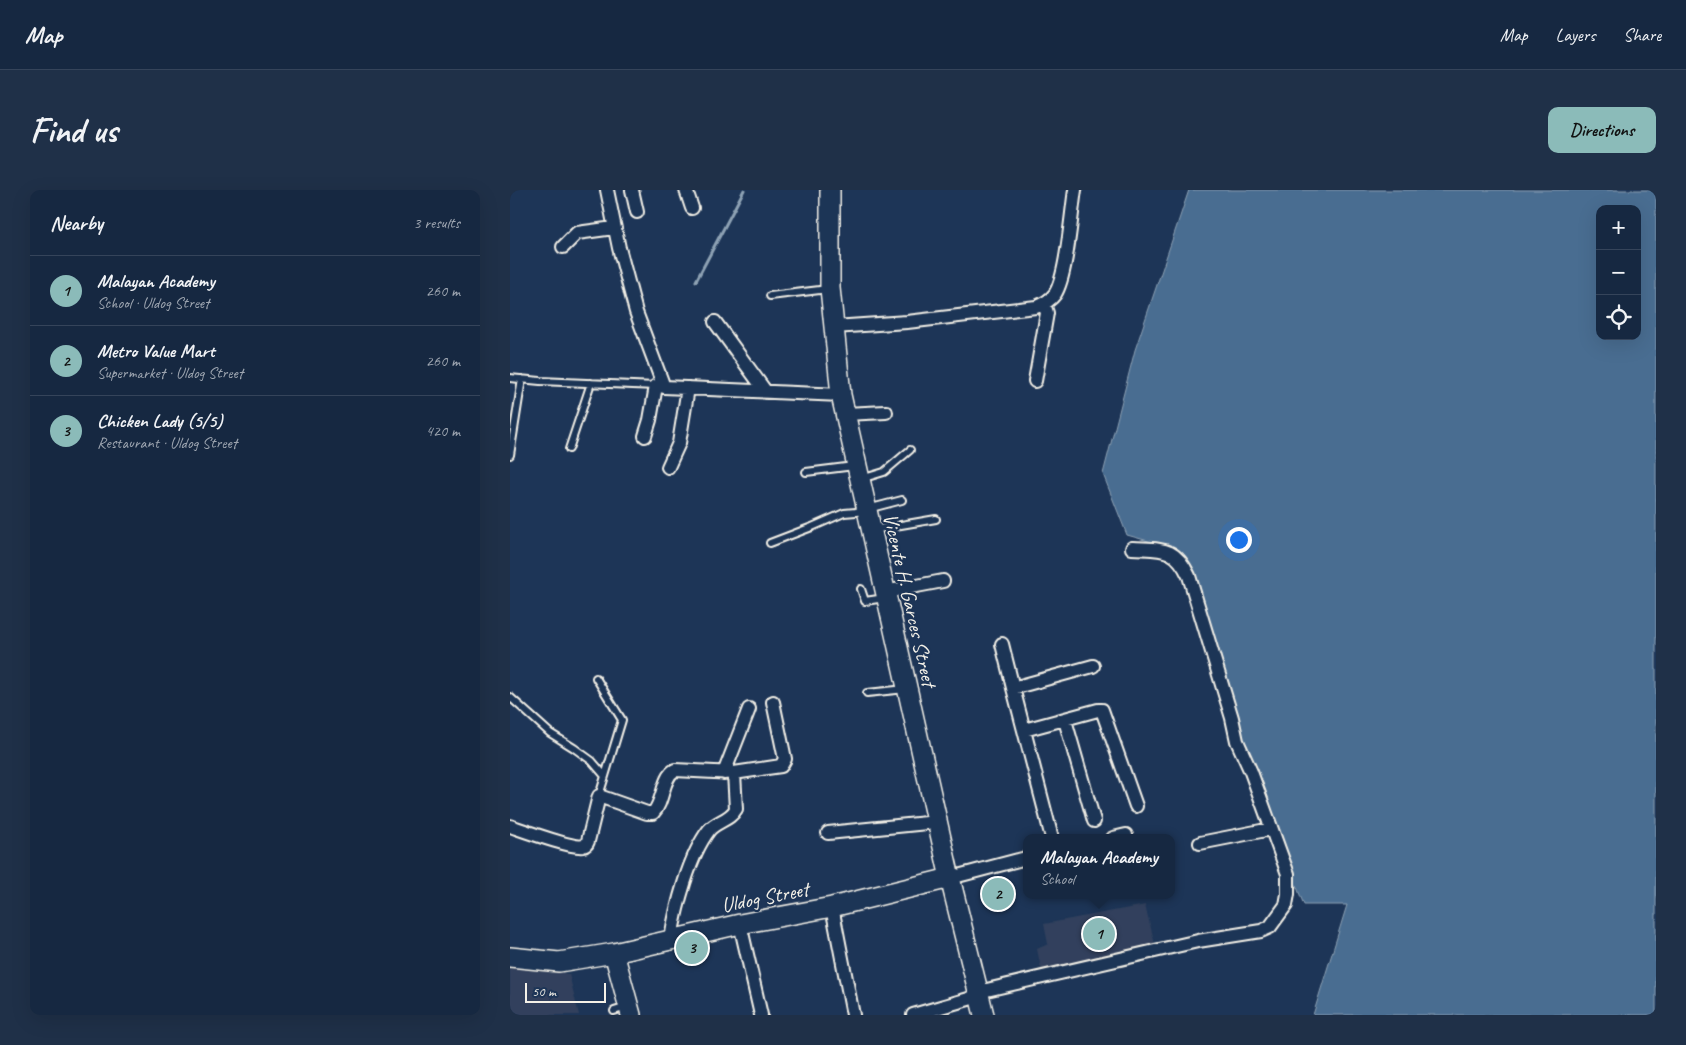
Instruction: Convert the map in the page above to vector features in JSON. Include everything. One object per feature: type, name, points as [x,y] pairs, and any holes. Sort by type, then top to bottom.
[{"type":"street","points":[[607,190],[614,228],[636,312],[660,387],[645,436]]},
{"type":"street","points":[[632,190],[637,212]]},
{"type":"street","points":[[686,190],[692,208]]},
{"type":"street","name":"Vicente H. Garces Street","points":[[830,190],[830,288],[845,414],[937,822],[984,1015]]},
{"type":"street","points":[[834,327],[925,320],[1036,307],[1044,304],[1055,294],[1061,278],[1075,190]]},
{"type":"street","points":[[563,247],[577,234],[614,228]]},
{"type":"street","points":[[1035,382],[1047,313],[1044,304]]},
{"type":"street","points":[[715,322],[766,392]]},
{"type":"street","points":[[660,387],[842,395]]},
{"type":"street","points":[[668,467],[678,443],[688,388]]},
{"type":"street","points":[[845,414],[886,412]]},
{"type":"street","points":[[913,1015],[979,994],[1198,941],[1261,931],[1270,927],[1286,905],[1288,874],[1251,772],[1237,741],[1232,718],[1189,576],[1184,565],[1174,555],[1165,550],[1132,548]]},
{"type":"street","points":[[886,595],[943,581]]},
{"type":"street","points":[[1002,644],[1051,834]]},
{"type":"street","points":[[1013,688],[1093,666]]},
{"type":"street","points":[[510,826],[582,847],[588,841],[599,796],[647,813],[653,813],[658,806],[671,772],[675,770],[729,773],[778,767],[783,764],[785,759],[773,702]]},
{"type":"street","points":[[671,939],[676,913],[700,844],[714,824],[730,817],[736,809],[729,773],[749,709]]},
{"type":"street","points":[[1024,730],[1102,710],[1136,806]]},
{"type":"street","points":[[1065,720],[1094,820]]},
{"type":"street","points":[[828,833],[937,822]]},
{"type":"street","points":[[1200,843],[1271,829]]},
{"type":"street","name":"Uldog Street","points":[[510,957],[559,962],[614,953],[740,924],[832,907],[1023,859]]},
{"type":"street","points":[[832,907],[853,1015]]},
{"type":"street","points":[[740,924],[761,1015]]},
{"type":"street","points":[[614,953],[625,1011]]},
{"type":"lane","points":[[770,296],[830,288]]},
{"type":"lane","points":[[510,378],[660,387]]},
{"type":"lane","points":[[510,455],[522,379]]},
{"type":"lane","points":[[569,449],[591,383]]},
{"type":"lane","points":[[806,472],[884,472],[910,450]]},
{"type":"lane","points":[[770,543],[844,512],[856,512],[902,500]]},
{"type":"lane","points":[[871,531],[936,519]]},
{"type":"lane","points":[[861,590],[865,601],[886,595]]},
{"type":"lane","points":[[596,678],[622,720],[599,796]]},
{"type":"lane","points":[[867,693],[907,689]]},
{"type":"lane","points":[[510,697],[550,733],[592,761],[604,775]]},
{"type":"shaded area","points":[[1189,190],[1656,190],[1656,1015],[1313,1015],[1347,905],[1304,905],[1237,736],[1201,608],[1170,547],[1127,535],[1103,474],[1135,350]]},
{"type":"shaded area","points":[[1145,905],[1156,948],[1042,974],[1037,949],[1048,944],[1044,924]]},
{"type":"shaded area","points":[[510,963],[569,974],[579,1015],[510,1015]]},
{"type":"waterway","points":[[696,281],[744,190]]},
{"type":"place","name":"Metro Value Mart","points":[[998,894]]},
{"type":"place","name":"Malayan Academy","points":[[1099,934]]},
{"type":"place","name":"Chicken Lady (5/5)","points":[[692,948]]}]
